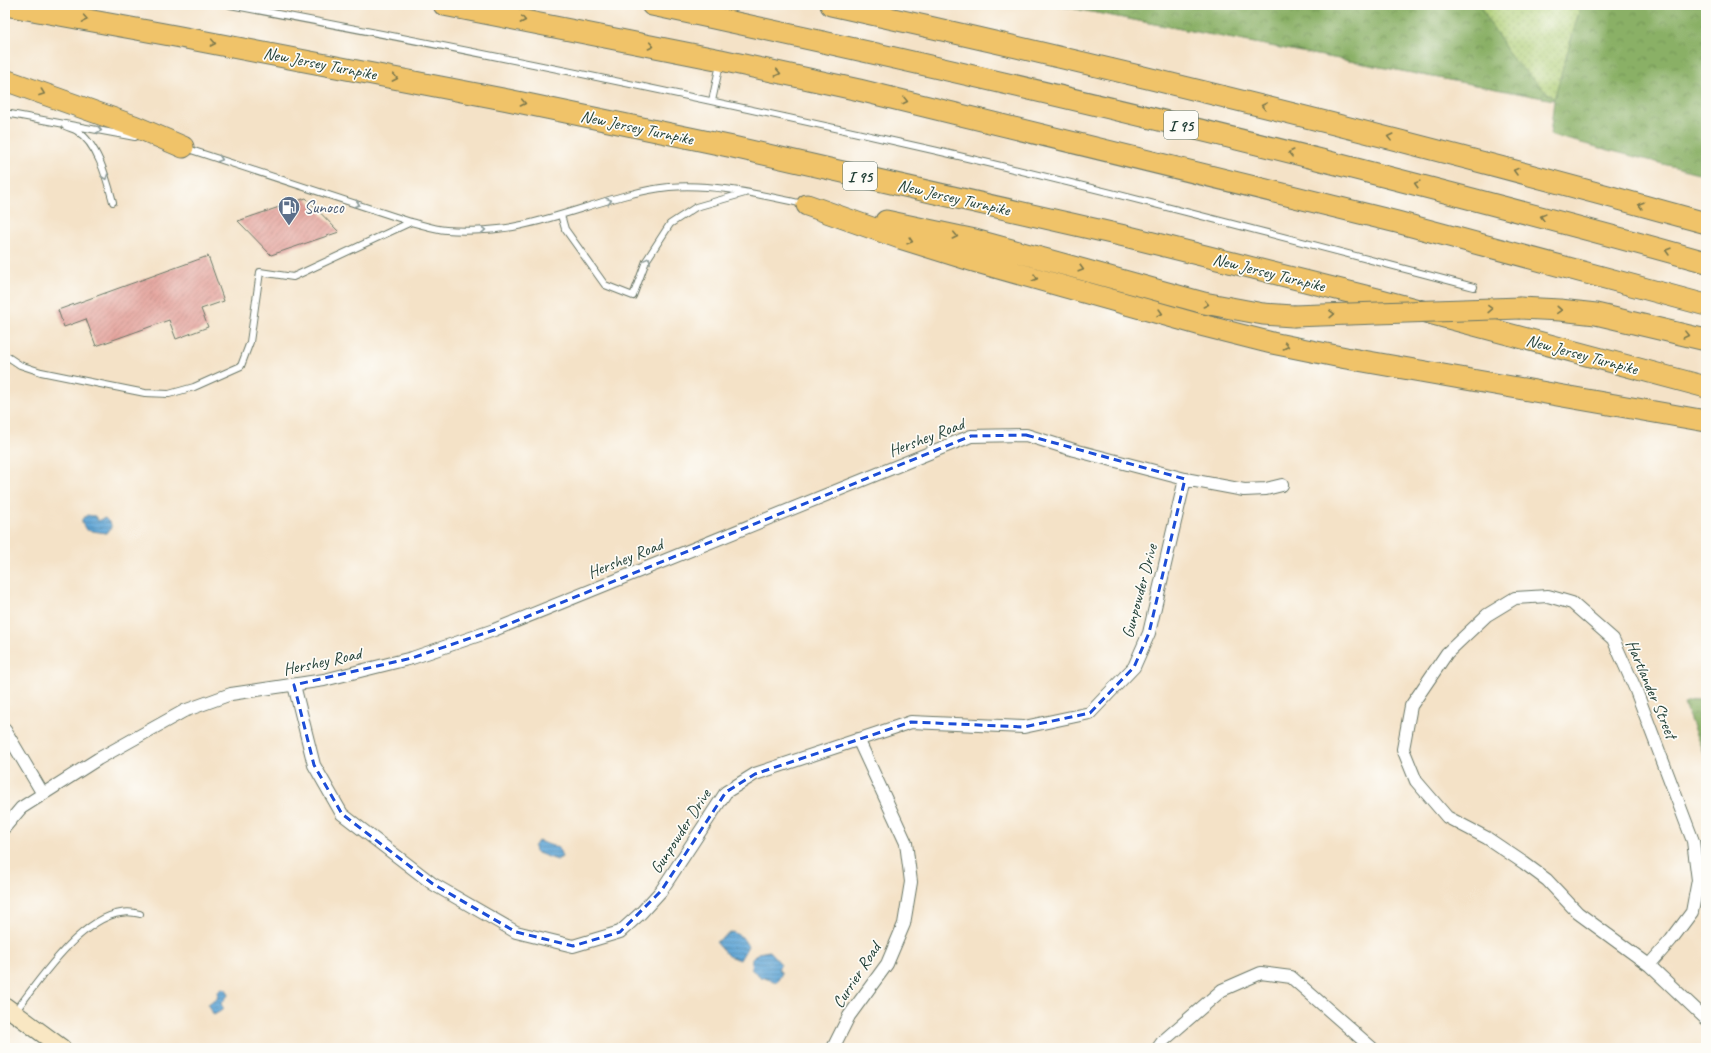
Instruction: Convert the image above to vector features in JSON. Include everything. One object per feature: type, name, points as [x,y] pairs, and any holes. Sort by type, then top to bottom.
[{"type":"highway","name":"New Jersey Turnpike","points":[[5,5],[508,100],[741,149],[1144,241],[1377,299],[1706,387]]},
{"type":"highway","name":"I 95","points":[[444,5],[721,60],[867,92],[1397,222],[1706,306]]},
{"type":"highway","name":"I 95","points":[[652,5],[756,27],[1144,116],[1406,182],[1706,262]]},
{"type":"highway","name":"I 95","points":[[831,5],[1168,82],[1415,144],[1706,223]]},
{"type":"highway","points":[[5,80],[134,126],[183,147]]},
{"type":"highway","points":[[807,205],[975,240],[1204,303],[1263,314],[1293,316],[1520,308],[1560,310],[1596,314],[1706,340]]},
{"type":"highway","points":[[807,205],[900,238],[977,262],[1201,325],[1272,343],[1361,361],[1706,421]]},
{"type":"street","name":"Hershey Road","points":[[5,827],[21,808],[98,760],[184,711],[232,694],[324,680],[412,658],[494,630],[971,436],[1026,435],[1074,450],[1185,479],[1244,490],[1266,489],[1282,485]]},
{"type":"street","name":"Gunpowder Drive","points":[[294,685],[314,765],[342,814],[433,884],[516,932],[573,946],[620,932],[641,914],[662,891],[726,792],[755,774],[912,722],[1024,727],[1090,713],[1134,667],[1149,633],[1185,479]]},
{"type":"street","name":"Hartlander Street","points":[[1649,964],[1671,940],[1692,912],[1698,880],[1693,841],[1635,688],[1613,640],[1572,603],[1548,596],[1515,598],[1487,615],[1447,653],[1411,706],[1403,749],[1416,781],[1447,817],[1487,838],[1524,862],[1547,880],[1578,912],[1649,964],[1706,1019]]},
{"type":"street","points":[[5,730],[43,794]]},
{"type":"street","name":"Currier Road","points":[[833,1048],[849,1016],[887,964],[904,924],[911,882],[906,843],[858,739]]},
{"type":"street","points":[[1158,1048],[1163,1041],[1222,990],[1261,973],[1291,977],[1372,1048]]},
{"type":"street","points":[[10,1009],[62,1048]]},
{"type":"lane","points":[[230,5],[712,101],[934,151],[1123,196],[1474,287]]},
{"type":"lane","points":[[712,101],[721,60]]},
{"type":"lane","points":[[5,113],[140,138]]},
{"type":"lane","points":[[53,121],[78,131],[88,142],[99,158],[113,202]]},
{"type":"lane","points":[[147,139],[183,147],[411,222],[447,230],[486,230],[521,226],[638,193],[668,187],[700,186],[746,192],[807,205]]},
{"type":"lane","points":[[561,215],[565,229],[605,285],[633,296],[646,261],[670,224],[696,207],[746,192]]},
{"type":"lane","points":[[5,355],[20,365],[41,372],[145,393],[169,394],[194,387],[241,366],[250,342],[260,272],[293,277],[411,222]]},
{"type":"lane","points":[[10,1009],[75,938],[96,921],[129,910],[140,914]]},
{"type":"highlighted area","points":[[1026,435],[1185,479],[1149,633],[1134,667],[1090,713],[1024,727],[911,722],[755,774],[726,792],[661,891],[620,932],[573,946],[516,932],[433,884],[342,814],[314,765],[294,685],[412,658],[494,630],[971,436]]},
{"type":"green space","points":[[1055,5],[1581,5],[1555,100]]},
{"type":"green space","points":[[1055,5],[1479,5],[1513,60],[1554,99],[1581,5],[1706,5],[1706,175],[1550,135],[1554,100]]},
{"type":"green space","points":[[1706,697],[1706,753],[1703,753],[1684,704]]},
{"type":"water","points":[[87,515],[95,516],[98,521],[105,518],[111,524],[111,529],[106,533],[86,530],[82,523],[82,519]]},
{"type":"water","points":[[538,841],[559,848],[562,857],[557,860],[535,852],[534,847]]},
{"type":"water","points":[[732,932],[742,937],[748,946],[740,960],[728,956],[716,942]]},
{"type":"water","points":[[769,951],[781,964],[778,969],[782,973],[777,982],[761,977],[751,969],[752,959],[758,953]]},
{"type":"water","points":[[222,988],[226,989],[229,994],[221,1004],[224,1009],[214,1015],[207,1004],[217,999],[218,991]]},
{"type":"building","name":"Sunoco","points":[[306,198],[339,232],[271,255],[238,221]]},
{"type":"building","points":[[208,256],[224,301],[201,309],[208,327],[176,339],[169,320],[96,346],[86,319],[64,327],[58,310]]},
{"type":"place","name":"Sunoco","points":[[289,226]]}]
